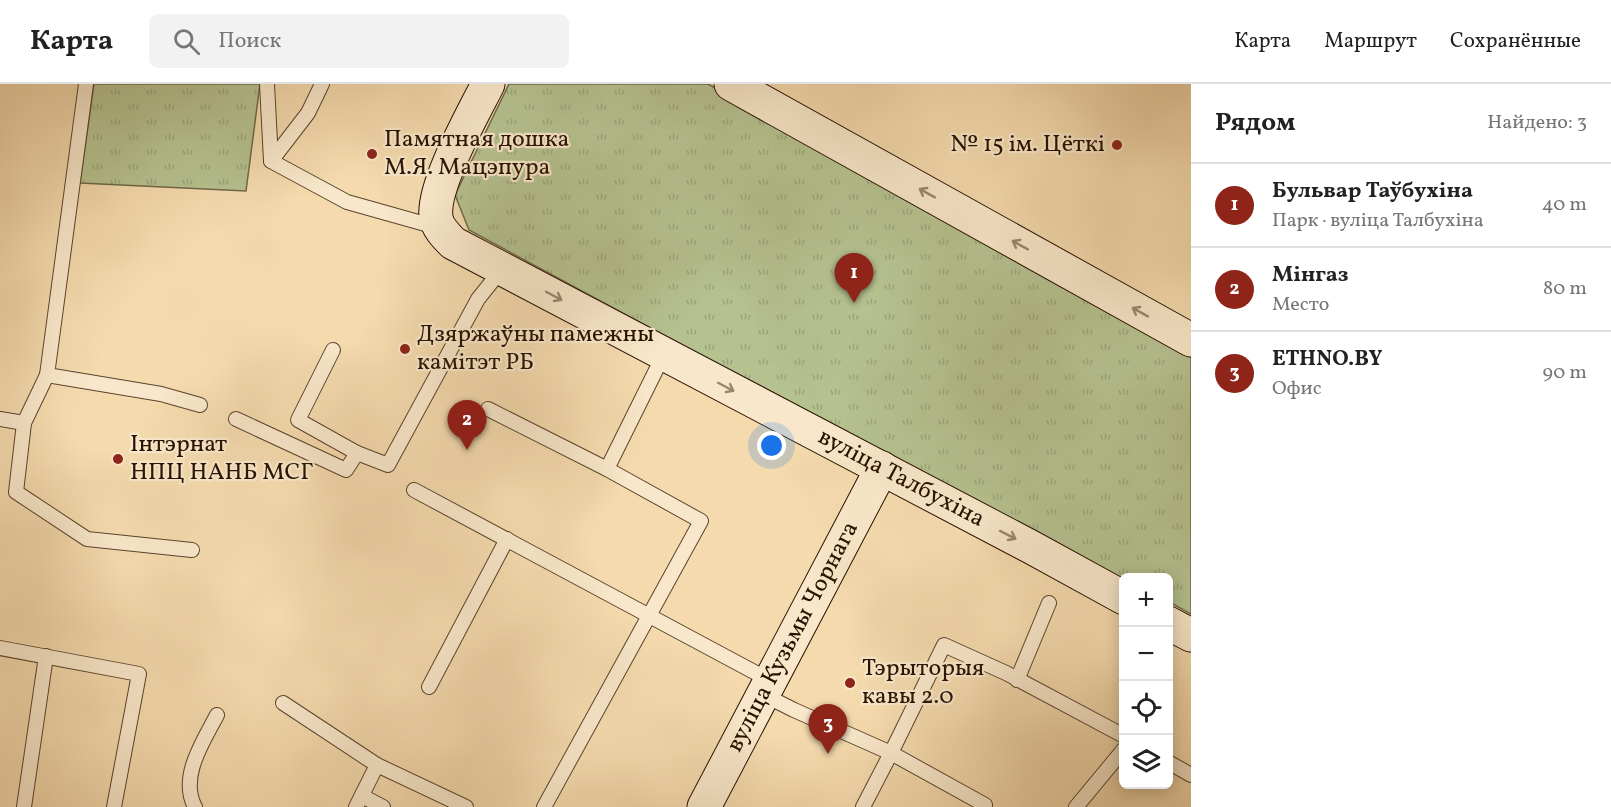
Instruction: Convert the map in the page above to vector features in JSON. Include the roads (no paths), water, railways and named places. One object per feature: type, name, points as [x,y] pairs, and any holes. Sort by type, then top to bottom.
[{"type":"main road","points":[[441,229],[436,217],[440,185],[488,84]]},
{"type":"main road","points":[[731,84],[1191,340]]},
{"type":"main road","name":"вуліца Талбухіна","points":[[441,229],[453,243],[1119,595]]},
{"type":"main road","name":"вуліца Кузьмы Чорнага","points":[[704,807],[882,468]]},
{"type":"main road","points":[[1173,626],[1191,635]]},
{"type":"lane","points":[[86,84],[47,375],[24,423],[16,492],[87,539],[192,550]]},
{"type":"lane","points":[[267,84],[271,160]]},
{"type":"lane","points":[[271,160],[308,112],[322,84]]},
{"type":"lane","points":[[271,160],[347,202],[441,229]]},
{"type":"lane","points":[[333,350],[298,420],[357,453],[388,465],[478,299],[502,269]]},
{"type":"lane","points":[[608,470],[664,354]]},
{"type":"lane","points":[[47,375],[161,394],[200,405]]},
{"type":"lane","points":[[488,409],[608,470],[701,521],[544,807]]},
{"type":"lane","points":[[0,418],[24,423]]},
{"type":"lane","points":[[236,419],[346,470],[357,453]]},
{"type":"lane","points":[[414,490],[649,616],[767,688],[985,804]]},
{"type":"lane","points":[[429,687],[507,539]]},
{"type":"lane","points":[[1017,680],[1049,603]]},
{"type":"lane","points":[[863,807],[944,645],[1122,735]]},
{"type":"lane","points":[[0,648],[139,674],[114,807]]},
{"type":"lane","points":[[24,807],[46,656]]},
{"type":"lane","points":[[283,703],[377,765],[466,807]]},
{"type":"lane","points":[[195,807],[189,796],[193,762],[217,715]]},
{"type":"lane","points":[[1076,807],[1119,755]]},
{"type":"lane","points":[[377,765],[359,802],[383,807]]},
{"type":"lane","points":[[1173,765],[1191,775]]},
{"type":"place","name":"№ 15 ім. Цёткі","points":[[1117,145]]},
{"type":"place","name":"Памятная дошка М.Я. Мацэпура","points":[[372,154]]},
{"type":"place","name":"Бульвар Таўбухіна","points":[[854,303]]},
{"type":"place","name":"Дзяржаўны памежны камітэт РБ","points":[[405,349]]},
{"type":"place","name":"Мінгаз","points":[[467,450]]},
{"type":"place","name":"Інтэрнат НПЦ НАНБ МСГ","points":[[118,459]]},
{"type":"place","name":"Тэрыторыя кавы 2.0","points":[[850,683]]},
{"type":"place","name":"ETHNO.BY","points":[[828,754]]}]
